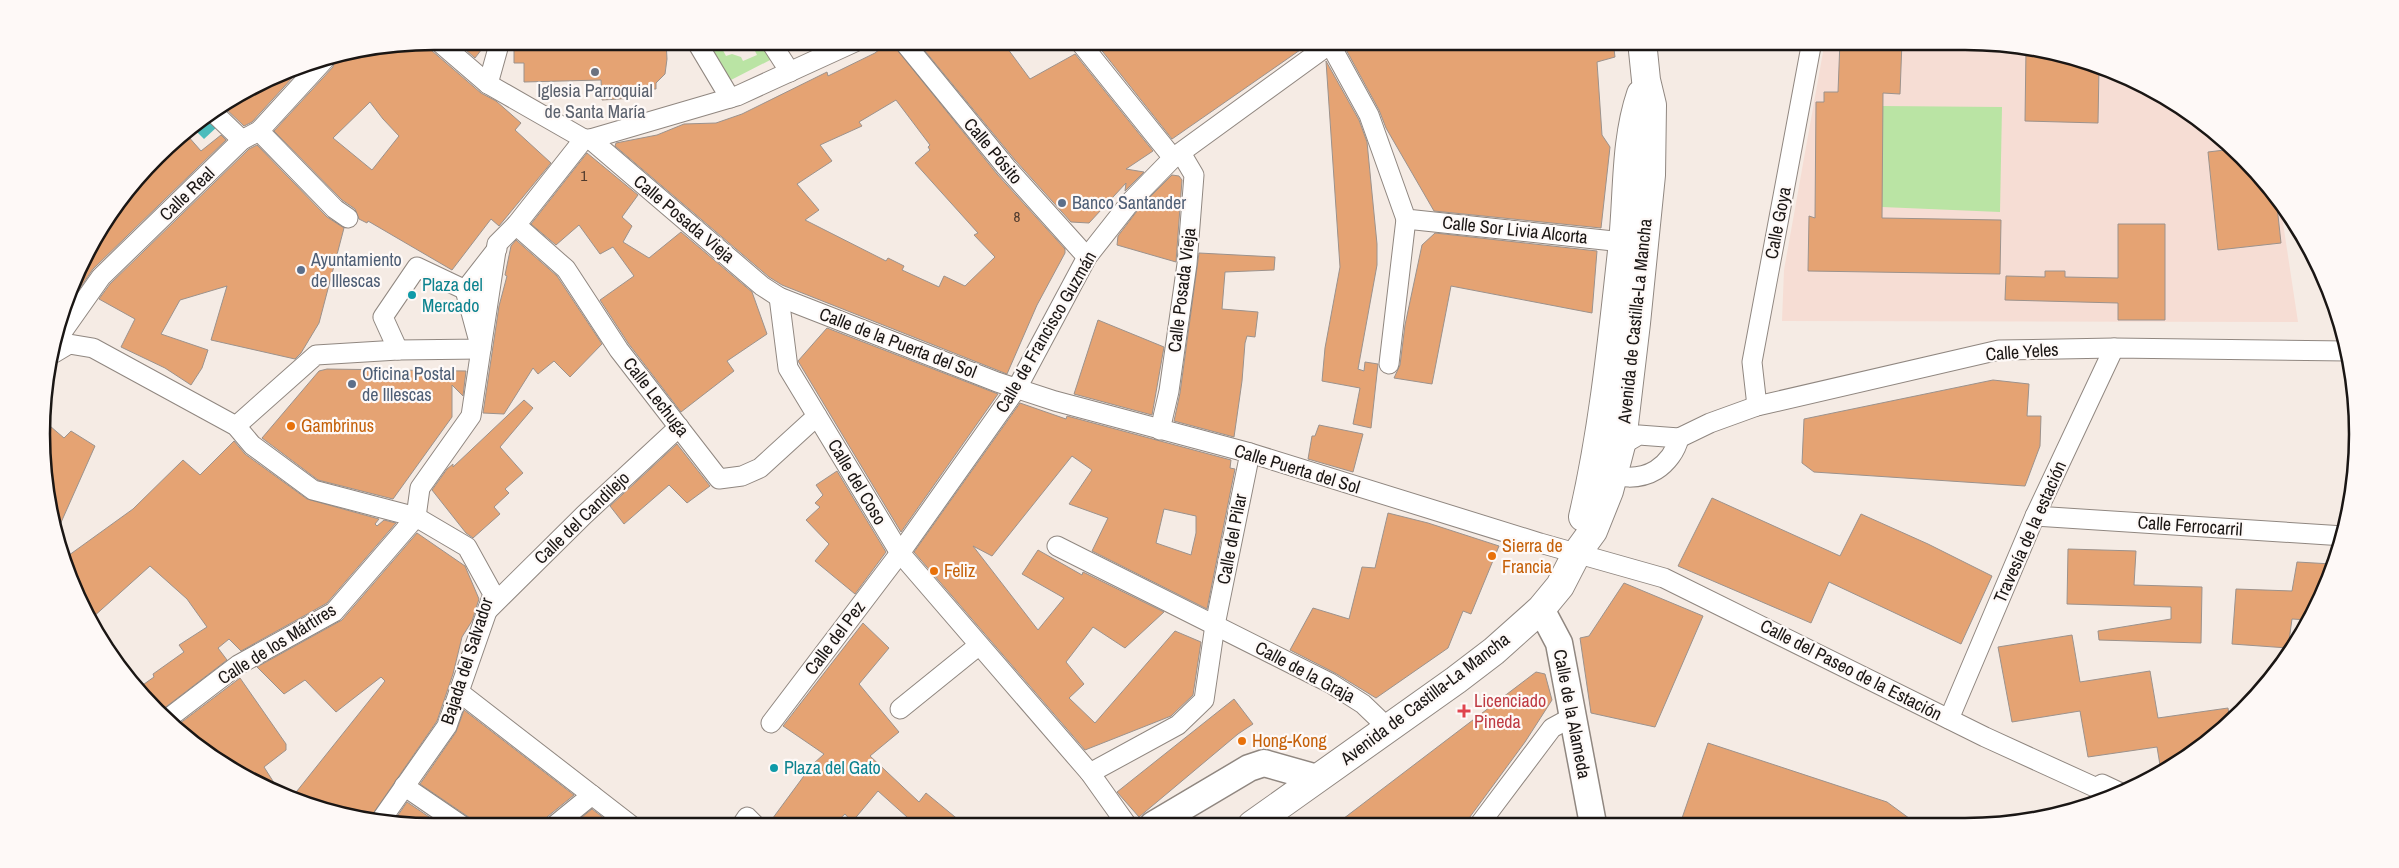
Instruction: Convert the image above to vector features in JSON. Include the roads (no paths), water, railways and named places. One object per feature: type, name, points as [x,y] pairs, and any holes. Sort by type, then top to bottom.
[{"type":"main road","name":"Avenida de Castilla-La Mancha","points":[[1262,818],[1464,674],[1541,609],[1560,586],[1577,553],[1593,531],[1621,447],[1651,175],[1652,105],[1646,80],[1643,50]]},
{"type":"main road","name":"Avenida de Castilla-La Mancha","points":[[1577,553],[1579,532],[1591,488],[1598,448],[1623,242],[1631,139],[1636,109],[1646,80]]},
{"type":"street","name":"Calle Posada Vieja","points":[[448,50],[488,84],[587,139],[762,286],[779,297]]},
{"type":"street","points":[[488,84],[497,50]]},
{"type":"street","points":[[701,50],[730,98]]},
{"type":"street","points":[[776,50],[790,72]]},
{"type":"street","points":[[416,517],[420,488],[471,416],[497,244],[516,225],[587,139],[730,98],[838,50]]},
{"type":"street","name":"Calle Pósito","points":[[918,50],[1006,167],[1087,257]]},
{"type":"street","name":"Calle Posada Vieja","points":[[1087,50],[1194,175],[1186,274],[1170,392],[1160,430]]},
{"type":"street","name":"Calle de Francisco Guzmán","points":[[900,553],[1017,388],[1087,257],[1132,200],[1177,156],[1322,50]]},
{"type":"street","points":[[1336,50],[1369,115],[1406,219],[1389,364]]},
{"type":"street","name":"Calle Goya","points":[[1757,406],[1752,362],[1810,50]]},
{"type":"street","name":"Calle Real","points":[[65,328],[101,276],[242,140],[259,131],[316,68]]},
{"type":"street","points":[[218,117],[242,140]]},
{"type":"street","points":[[259,131],[335,209],[348,218]]},
{"type":"street","name":"Calle Sor Livia Alcorta","points":[[1406,219],[1623,242]]},
{"type":"street","name":"Calle Lechuga","points":[[516,225],[566,269],[619,350],[719,479],[742,476],[760,468],[817,416]]},
{"type":"street","points":[[465,290],[496,249]]},
{"type":"street","points":[[398,350],[383,317],[417,267],[489,301]]},
{"type":"street","points":[[1619,271],[1623,290],[1624,312],[1621,447],[1629,476],[1645,475],[1656,470],[1673,453],[1679,438]]},
{"type":"street","points":[[465,290],[481,349]]},
{"type":"street","name":"Calle de la Puerta del Sol","points":[[779,297],[1017,388]]},
{"type":"street","name":"Calle del Coso","points":[[779,297],[788,368],[900,553],[978,646],[1090,773],[1122,818]]},
{"type":"street","points":[[59,350],[69,344],[93,348],[236,426],[316,355],[398,350],[481,349]]},
{"type":"street","name":"Calle Yeles","points":[[1679,438],[1710,423],[1757,406],[2000,350],[2114,348],[2340,351]]},
{"type":"street","name":"Travesía de la estación","points":[[1949,719],[2035,516],[2114,348]]},
{"type":"street","name":"Calle Puerta del Sol","points":[[1017,388],[1055,401],[1250,453],[1577,553]]},
{"type":"street","name":"Bajada del Salvador","points":[[236,426],[252,445],[313,490],[416,517],[467,547],[493,594],[447,726],[384,815]]},
{"type":"street","name":"Calle del Candilejo","points":[[487,611],[584,515],[679,427]]},
{"type":"street","points":[[1591,488],[1621,447],[1679,438]]},
{"type":"street","name":"Calle del Pilar","points":[[1215,626],[1250,453]]},
{"type":"street","name":"Calle Ferrocarril","points":[[2035,516],[2335,535]]},
{"type":"street","name":"Calle de los Mártires","points":[[172,715],[238,665],[334,612],[416,517]]},
{"type":"street","name":"Calle de la Graja","points":[[1057,546],[1330,683],[1363,704],[1388,728]]},
{"type":"street","name":"Calle del Pez","points":[[771,723],[900,553]]},
{"type":"street","name":"Calle del Paseo de la Estación","points":[[1577,553],[1646,572],[1686,587],[1949,719],[2099,789],[2098,792]]},
{"type":"street","name":"Calle de la Alameda","points":[[1541,609],[1560,643],[1592,818]]},
{"type":"street","points":[[1090,773],[1178,725],[1204,700],[1215,626]]},
{"type":"street","points":[[900,710],[978,646]]},
{"type":"street","points":[[459,692],[622,818]]},
{"type":"street","points":[[1484,818],[1552,728],[1562,722],[1574,724]]},
{"type":"street","points":[[1165,818],[1249,768],[1264,763],[1317,778]]},
{"type":"street","points":[[404,786],[451,818]]},
{"type":"street","points":[[564,818],[592,795]]},
{"type":"water","points":[[212,121],[218,126],[204,139],[197,132]]},
{"type":"place","name":"Iglesia Parroquial de Santa María","points":[[595,72]]},
{"type":"place","name":"Banco Santander","points":[[1062,203]]},
{"type":"place","name":"Ayuntamiento de Illescas","points":[[301,270]]},
{"type":"place","name":"Plaza del Mercado","points":[[412,295]]},
{"type":"place","name":"Oficina Postal de Illescas","points":[[352,384]]},
{"type":"place","name":"Gambrinus","points":[[291,426]]},
{"type":"place","name":"Sierra de Francia","points":[[1492,556]]},
{"type":"place","name":"Feliz","points":[[934,571]]},
{"type":"place","name":"Licenciado Pineda","points":[[1464,711]]},
{"type":"place","name":"Hong-Kong","points":[[1242,741]]},
{"type":"place","name":"Plaza del Gato","points":[[774,768]]}]
